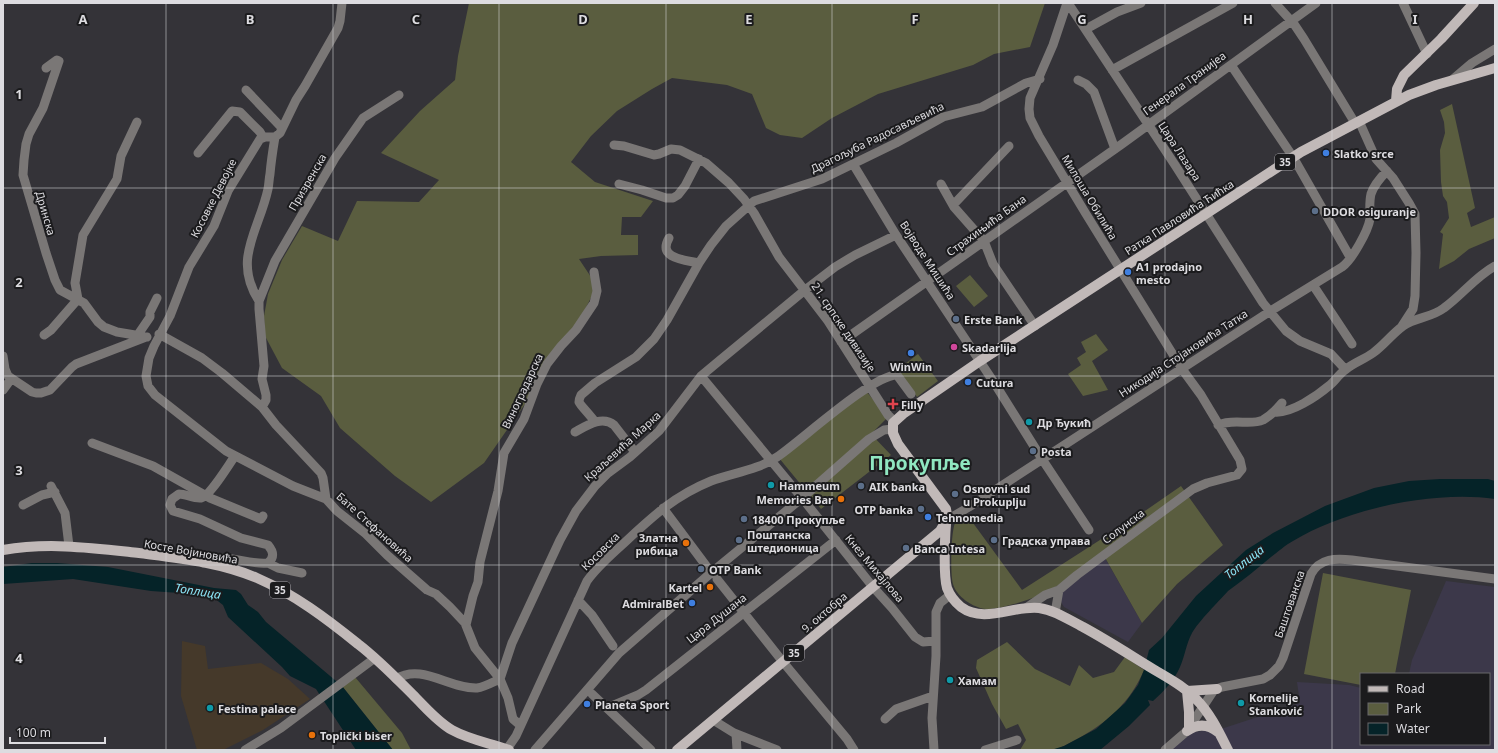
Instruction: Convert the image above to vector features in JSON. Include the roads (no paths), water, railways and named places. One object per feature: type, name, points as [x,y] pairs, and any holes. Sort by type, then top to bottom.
[{"type":"main road","points":[[1396,101],[1397,89],[1401,80],[1474,3]]},
{"type":"main road","name":"Ратка Павловића Ћићка","points":[[893,425],[903,414],[980,361],[1293,156],[1396,101],[1452,80],[1495,68]]},
{"type":"main road","name":"21. српске дивизије","points":[[893,425],[894,437],[898,444],[945,506],[947,512],[945,556],[946,582],[950,595]]},
{"type":"main road","name":"9. октобра","points":[[677,750],[942,529],[947,520]]},
{"type":"main road","points":[[924,544],[934,543],[939,545],[945,556]]},
{"type":"main road","name":"Косте Војиновића","points":[[3,550],[39,546],[69,546],[162,556],[204,563],[233,570],[261,580],[321,616],[375,658],[436,718],[451,730],[468,738],[508,750]]},
{"type":"main road","points":[[950,595],[961,607],[969,612],[979,614],[990,614],[1026,608],[1040,608],[1055,613],[1120,648],[1195,697],[1204,708],[1228,750]]},
{"type":"main road","points":[[1185,690],[1218,688]]},
{"type":"main road","points":[[1185,690],[1190,712],[1188,729],[1202,725],[1209,726],[1218,732]]},
{"type":"street","points":[[198,153],[232,111],[240,112],[263,137],[275,137],[280,133],[296,100],[338,28],[342,3]]},
{"type":"street","name":"Цара Лазара","points":[[1068,3],[1269,312],[1290,334],[1331,354],[1345,369]]},
{"type":"street","name":"Милоша Обилића","points":[[1068,3],[1040,79],[1029,102],[1028,108],[1030,118],[1039,136],[1120,270],[1182,369],[1201,395],[1240,460],[1242,469],[1239,474]]},
{"type":"street","points":[[1086,29],[1117,12],[1140,3]]},
{"type":"street","points":[[1112,70],[1233,3]]},
{"type":"street","points":[[1274,412],[1291,409],[1311,399],[1331,385],[1345,369],[1382,346],[1402,326],[1413,309],[1416,272],[1415,217],[1409,203],[1387,170],[1374,155],[1357,122],[1309,47],[1275,3]]},
{"type":"street","name":"Генерала Транијеа","points":[[1067,182],[1115,149],[1316,3]]},
{"type":"street","points":[[1403,3],[1427,54]]},
{"type":"street","points":[[1452,80],[1472,63],[1495,49]]},
{"type":"street","name":"Дринска","points":[[46,68],[57,60],[59,61],[43,108],[29,134],[26,144],[23,176],[55,280],[60,290],[84,303],[98,322],[104,327],[136,336],[147,337]]},
{"type":"street","points":[[1231,64],[1293,156],[1350,257]]},
{"type":"street","name":"Драгољуба Радосављевића","points":[[595,422],[590,414],[580,404],[581,395],[595,383],[636,357],[654,339],[667,320],[699,263],[721,233],[748,205],[763,197],[816,181],[853,164],[943,117],[982,106],[1026,83],[1040,79]]},
{"type":"street","points":[[1078,80],[1086,84],[1094,92],[1115,149]]},
{"type":"street","points":[[246,90],[282,128]]},
{"type":"street","name":"Призренска","points":[[262,407],[266,400],[266,395],[262,379],[264,366],[259,301],[275,261],[335,158],[363,118],[399,95]]},
{"type":"street","points":[[44,335],[51,330],[78,299],[75,283],[83,235],[117,179],[121,156],[137,122]]},
{"type":"street","name":"Косовке Девојке","points":[[159,334],[170,316],[189,267],[214,226],[226,195],[258,141],[263,137]]},
{"type":"street","name":"Призренска","points":[[259,301],[254,293],[249,277],[247,258],[268,189],[275,137]]},
{"type":"street","name":"21. српске дивизије","points":[[614,145],[624,146],[654,155],[669,149],[674,149],[699,159],[719,173],[744,199],[758,219],[779,257],[828,321],[893,425]]},
{"type":"street","points":[[954,207],[955,203],[1009,146]]},
{"type":"street","points":[[619,184],[666,198],[673,198],[678,195],[685,186],[699,159]]},
{"type":"street","name":"Војводе Мишића","points":[[853,164],[896,235],[980,361],[1089,530]]},
{"type":"street","name":"Никодија Стојановића Татка","points":[[947,520],[1269,312],[1342,267],[1348,262],[1367,228],[1370,219],[1372,193],[1377,183],[1387,170]]},
{"type":"street","name":"Страхињића Бана","points":[[841,342],[1067,182]]},
{"type":"street","points":[[941,184],[954,207],[984,241],[994,264],[1034,326]]},
{"type":"street","name":"Краљевића Марка","points":[[500,679],[512,643],[556,547],[572,519],[595,486],[664,426],[701,376],[805,290],[845,261],[896,235]]},
{"type":"street","points":[[669,238],[667,241],[667,251],[664,256],[699,263]]},
{"type":"street","points":[[1402,326],[1416,319],[1437,313],[1476,278],[1495,266]]},
{"type":"street","name":"Виноградарска","points":[[466,625],[478,582],[480,562],[498,491],[504,453],[524,419],[537,384],[547,364],[557,349],[576,330],[594,302],[597,291],[594,272]]},
{"type":"street","points":[[1313,285],[1352,344]]},
{"type":"street","points":[[136,336],[150,317],[150,312],[157,298]]},
{"type":"street","points":[[3,356],[6,373],[11,379],[32,392],[45,392],[52,388],[76,364],[147,337],[159,334],[202,358],[262,407],[276,425],[321,473],[326,500]]},
{"type":"street","name":"Бате Стефановића","points":[[159,334],[149,358],[146,372],[146,379],[151,390],[226,451],[287,483],[326,500],[337,511],[366,534],[387,555],[427,590],[440,598],[459,615],[466,625],[475,648],[500,679],[508,698],[513,719],[520,725]]},
{"type":"street","name":"Косовска","points":[[508,750],[516,736],[587,581],[597,568],[663,508],[682,495],[721,477],[771,461],[869,386],[890,376],[897,375],[911,394]]},
{"type":"street","name":"Кнез Михајлова","points":[[701,376],[918,640],[923,642],[935,641]]},
{"type":"street","points":[[3,390],[11,379]]},
{"type":"street","points":[[1218,425],[1231,421],[1258,422],[1274,412],[1282,403]]},
{"type":"street","points":[[575,432],[595,422],[607,421],[612,423],[635,452]]},
{"type":"street","points":[[535,750],[619,653],[712,572],[878,433],[893,425]]},
{"type":"street","points":[[92,443],[153,466],[205,495],[261,519],[263,516]]},
{"type":"street","points":[[204,563],[213,558],[234,559],[259,563],[268,562],[272,559],[273,555],[268,545],[241,538],[200,519],[173,511],[170,505],[172,499],[179,494],[199,498],[205,495],[221,477],[235,456]]},
{"type":"street","name":"Солунска","points":[[1026,608],[1045,595],[1059,590],[1193,489],[1202,484],[1226,479],[1239,474]]},
{"type":"street","points":[[23,505],[53,489],[65,513],[69,546]]},
{"type":"street","points":[[663,508],[707,567]]},
{"type":"street","name":"Цара Душана","points":[[607,708],[641,693],[836,540]]},
{"type":"street","name":"Баштованска","points":[[1218,688],[1263,679],[1276,669],[1283,658],[1311,574],[1315,568],[1324,561],[1334,559],[1352,560],[1495,579]]},
{"type":"street","points":[[268,562],[278,568],[302,573]]},
{"type":"street","points":[[717,578],[783,662],[847,739],[854,750]]},
{"type":"street","points":[[1055,613],[1059,590]]},
{"type":"street","points":[[934,750],[932,732],[937,608],[944,599],[950,595]]},
{"type":"street","points":[[578,600],[592,615],[614,646]]},
{"type":"street","points":[[245,750],[281,728],[375,658]]},
{"type":"street","points":[[396,679],[411,673],[422,674],[476,688],[488,685],[500,679]]},
{"type":"street","points":[[1165,750],[1188,729],[1204,708],[1211,693],[1218,688]]},
{"type":"street","points":[[592,694],[651,750]]},
{"type":"street","points":[[885,719],[896,709],[933,696]]},
{"type":"street","points":[[713,720],[736,734],[777,750]]},
{"type":"street","points":[[736,734],[737,750]]},
{"type":"street","points":[[985,750],[1017,740]]},
{"type":"water","name":"Топлица","points":[[1440,479],[1488,479],[1495,481],[1495,499],[1445,497],[1391,505],[1364,511],[1338,520],[1314,530],[1290,543],[1228,591],[1204,617],[1195,628],[1188,641],[1182,663],[1175,677],[1165,690],[1153,701],[1148,700],[1150,705],[1129,726],[1100,750],[1051,750],[1064,746],[1096,729],[1125,703],[1138,685],[1144,670],[1149,650],[1162,638],[1196,596],[1246,550],[1273,533],[1325,506],[1374,488],[1409,481]]},
{"type":"water","name":"Топлица","points":[[32,563],[57,563],[108,567],[214,588],[236,590],[241,594],[248,605],[258,612],[266,622],[342,686],[393,750],[356,750],[316,689],[290,676],[228,617],[223,605],[214,598],[194,594],[151,591],[73,579],[3,584],[3,567]]},
{"type":"place","name":"Slatko srce","points":[[1326,153]]},
{"type":"place","name":"DDOR osiguranje","points":[[1315,211]]},
{"type":"place","name":"A1 prodajno mesto","points":[[1128,272]]},
{"type":"place","name":"Erste Bank","points":[[956,319]]},
{"type":"place","name":"Skadarlija","points":[[954,347]]},
{"type":"place","name":"WinWin","points":[[911,353]]},
{"type":"place","name":"Cutura","points":[[968,382]]},
{"type":"place","name":"Filly","points":[[893,404]]},
{"type":"place","name":"Др Ђукић","points":[[1029,422]]},
{"type":"place","name":"Posta","points":[[1033,451]]},
{"type":"place","name":"Hammeum","points":[[771,485]]},
{"type":"place","name":"AIK banka","points":[[861,486]]},
{"type":"place","name":"Osnovni sud u Prokuplju","points":[[955,494]]},
{"type":"place","name":"Memories Bar","points":[[841,499]]},
{"type":"place","name":"OTP banka","points":[[921,509]]},
{"type":"place","name":"Tehnomedia","points":[[928,517]]},
{"type":"place","name":"18400 Прокупље","points":[[744,519]]},
{"type":"place","name":"Поштанска штедионица","points":[[739,540]]},
{"type":"place","name":"Градска управа","points":[[994,540]]},
{"type":"place","name":"Златна рибица","points":[[686,543]]},
{"type":"place","name":"Banca Intesa","points":[[906,548]]},
{"type":"place","name":"OTP Bank","points":[[701,569]]},
{"type":"place","name":"Kartel","points":[[710,587]]},
{"type":"place","name":"AdmiralBet","points":[[692,603]]},
{"type":"place","name":"Хамам","points":[[950,680]]},
{"type":"place","name":"Kornelije Stanković","points":[[1241,703]]},
{"type":"place","name":"Planeta Sport","points":[[587,704]]},
{"type":"place","name":"Festina palace","points":[[210,708]]},
{"type":"place","name":"Toplički biser","points":[[312,735]]},
{"type":"district","name":"Прокупље","points":[[920,463]]}]
